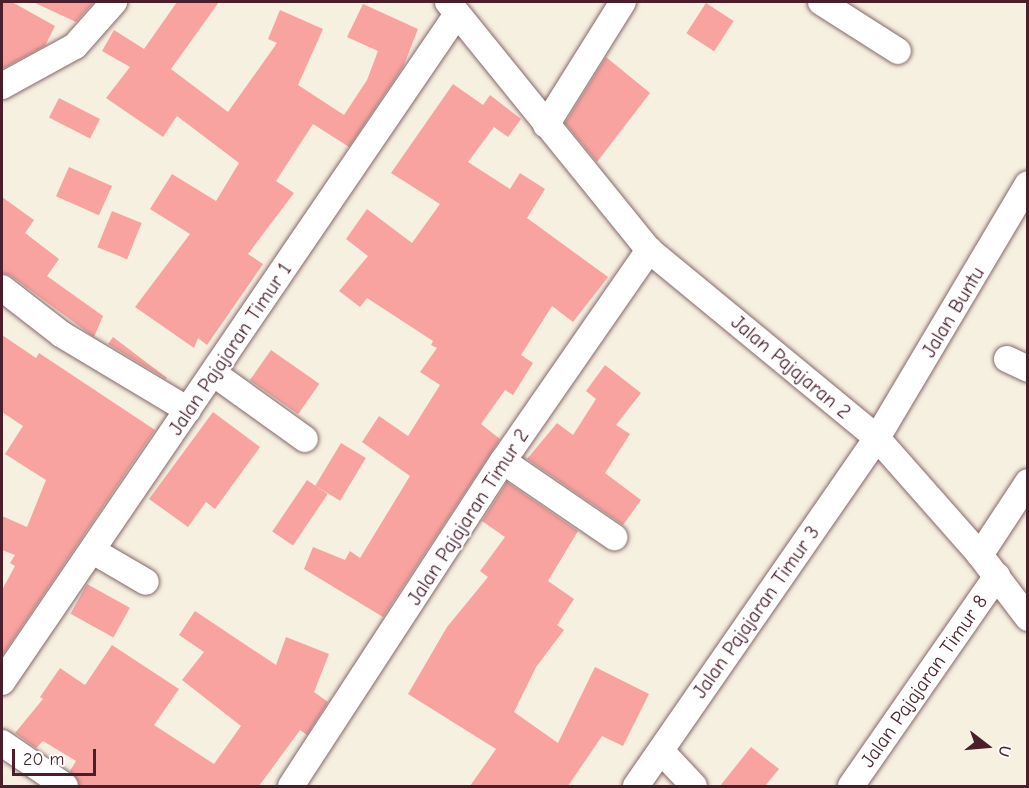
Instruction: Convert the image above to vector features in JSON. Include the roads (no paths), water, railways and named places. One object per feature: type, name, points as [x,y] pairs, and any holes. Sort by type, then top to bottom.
[{"type":"street","points":[[2,86],[75,46],[114,2]]},
{"type":"street","points":[[546,125],[623,2]]},
{"type":"street","points":[[821,2],[898,51]]},
{"type":"street","name":"Jalan Pajajaran 2","points":[[452,8],[649,250],[877,438],[980,555],[1028,618]]},
{"type":"street","name":"Jalan Pajajaran Timur 1","points":[[2,682],[189,410],[452,8]]},
{"type":"street","name":"Jalan Buntu","points":[[877,438],[1028,184]]},
{"type":"street","name":"Jalan Pajajaran Timur 2","points":[[291,786],[503,461],[649,250]]},
{"type":"street","points":[[2,288],[61,334],[189,410]]},
{"type":"street","points":[[213,374],[305,439]]},
{"type":"street","name":"Jalan Pajajaran Timur 3","points":[[636,786],[877,438]]},
{"type":"street","points":[[503,461],[614,537]]},
{"type":"street","points":[[980,555],[1028,482]]},
{"type":"street","points":[[93,551],[146,582]]},
{"type":"street","name":"Jalan Pajajaran Timur 8","points":[[851,786],[997,576]]},
{"type":"street","points":[[2,743],[65,786]]},
{"type":"street","points":[[660,751],[694,786]]}]
